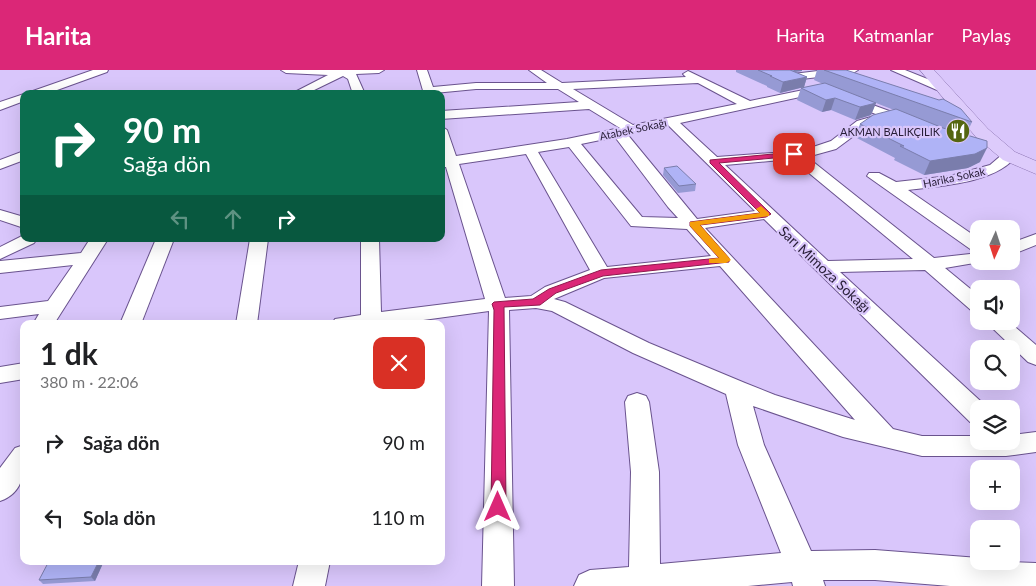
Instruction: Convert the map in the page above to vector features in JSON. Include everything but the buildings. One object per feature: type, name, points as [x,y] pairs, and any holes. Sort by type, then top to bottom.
[{"type":"main road","points":[[927,70],[982,133],[1009,156],[1036,168]]},
{"type":"street","points":[[46,90],[103,70]]},
{"type":"street","points":[[286,70],[344,72],[379,70]]},
{"type":"street","points":[[422,70],[428,90]]},
{"type":"street","points":[[534,70],[592,105],[625,131],[674,204],[885,437]]},
{"type":"street","points":[[681,70],[749,105]]},
{"type":"street","points":[[793,77],[853,70]]},
{"type":"street","points":[[896,70],[941,88]]},
{"type":"street","points":[[305,90],[344,72]]},
{"type":"street","points":[[344,72],[353,77],[358,90]]},
{"type":"street","points":[[780,72],[918,126]]},
{"type":"street","points":[[445,90],[476,86],[559,86],[700,80]]},
{"type":"street","name":"Atabek Sokağı","points":[[446,162],[572,142],[749,105],[832,92]]},
{"type":"street","points":[[0,106],[20,99]]},
{"type":"street","points":[[445,115],[592,105]]},
{"type":"street","points":[[712,162],[825,149],[836,144],[863,123],[892,116]]},
{"type":"street","name":"Sarı Mimoza Sokağı","points":[[671,121],[766,214],[970,406]]},
{"type":"street","points":[[572,142],[637,222],[694,224],[766,214]]},
{"type":"street","points":[[981,147],[1009,156]]},
{"type":"street","points":[[530,149],[601,273]]},
{"type":"street","points":[[0,153],[20,158]]},
{"type":"street","points":[[794,154],[930,264],[970,299]]},
{"type":"street","name":"Harika Sokak","points":[[894,187],[951,180],[994,168],[1009,156]]},
{"type":"street","points":[[0,165],[20,158]]},
{"type":"street","points":[[446,162],[500,310],[498,586]]},
{"type":"street","points":[[874,176],[894,187],[970,241]]},
{"type":"street","points":[[0,215],[20,222]]},
{"type":"street","points":[[1020,246],[1036,239]]},
{"type":"street","points":[[0,254],[22,242]]},
{"type":"street","points":[[46,320],[97,242]]},
{"type":"street","points":[[132,320],[163,242]]},
{"type":"street","points":[[247,320],[259,242]]},
{"type":"street","points":[[370,242],[371,320]]},
{"type":"street","points":[[0,267],[85,258]]},
{"type":"street","points":[[824,267],[930,264],[970,259]]},
{"type":"street","points":[[536,302],[552,291],[601,273],[726,260]]},
{"type":"street","points":[[385,320],[498,304],[536,302],[558,306],[641,348],[737,389],[843,427],[922,446],[970,445]]},
{"type":"street","points":[[0,313],[55,306]]},
{"type":"street","points":[[1005,330],[1036,358]]},
{"type":"street","points":[[737,389],[751,445],[805,576]]},
{"type":"street","points":[[637,402],[644,472],[643,584]]},
{"type":"street","points":[[1020,443],[1036,442]]},
{"type":"street","points":[[0,489],[20,462]]},
{"type":"street","points":[[590,586],[805,576],[875,564],[1024,580]]},
{"type":"street","points":[[309,586],[314,565]]},
{"type":"slow traffic","points":[[713,261],[726,260],[694,224],[766,214],[761,209]]},
{"type":"place","name":"AKMAN BALIKÇILIK","points":[[958,131]]},
{"type":"route","points":[[498,507],[500,310],[498,304],[536,302],[552,291],[601,273],[726,260],[694,224],[766,214],[712,162],[794,154]]}]
